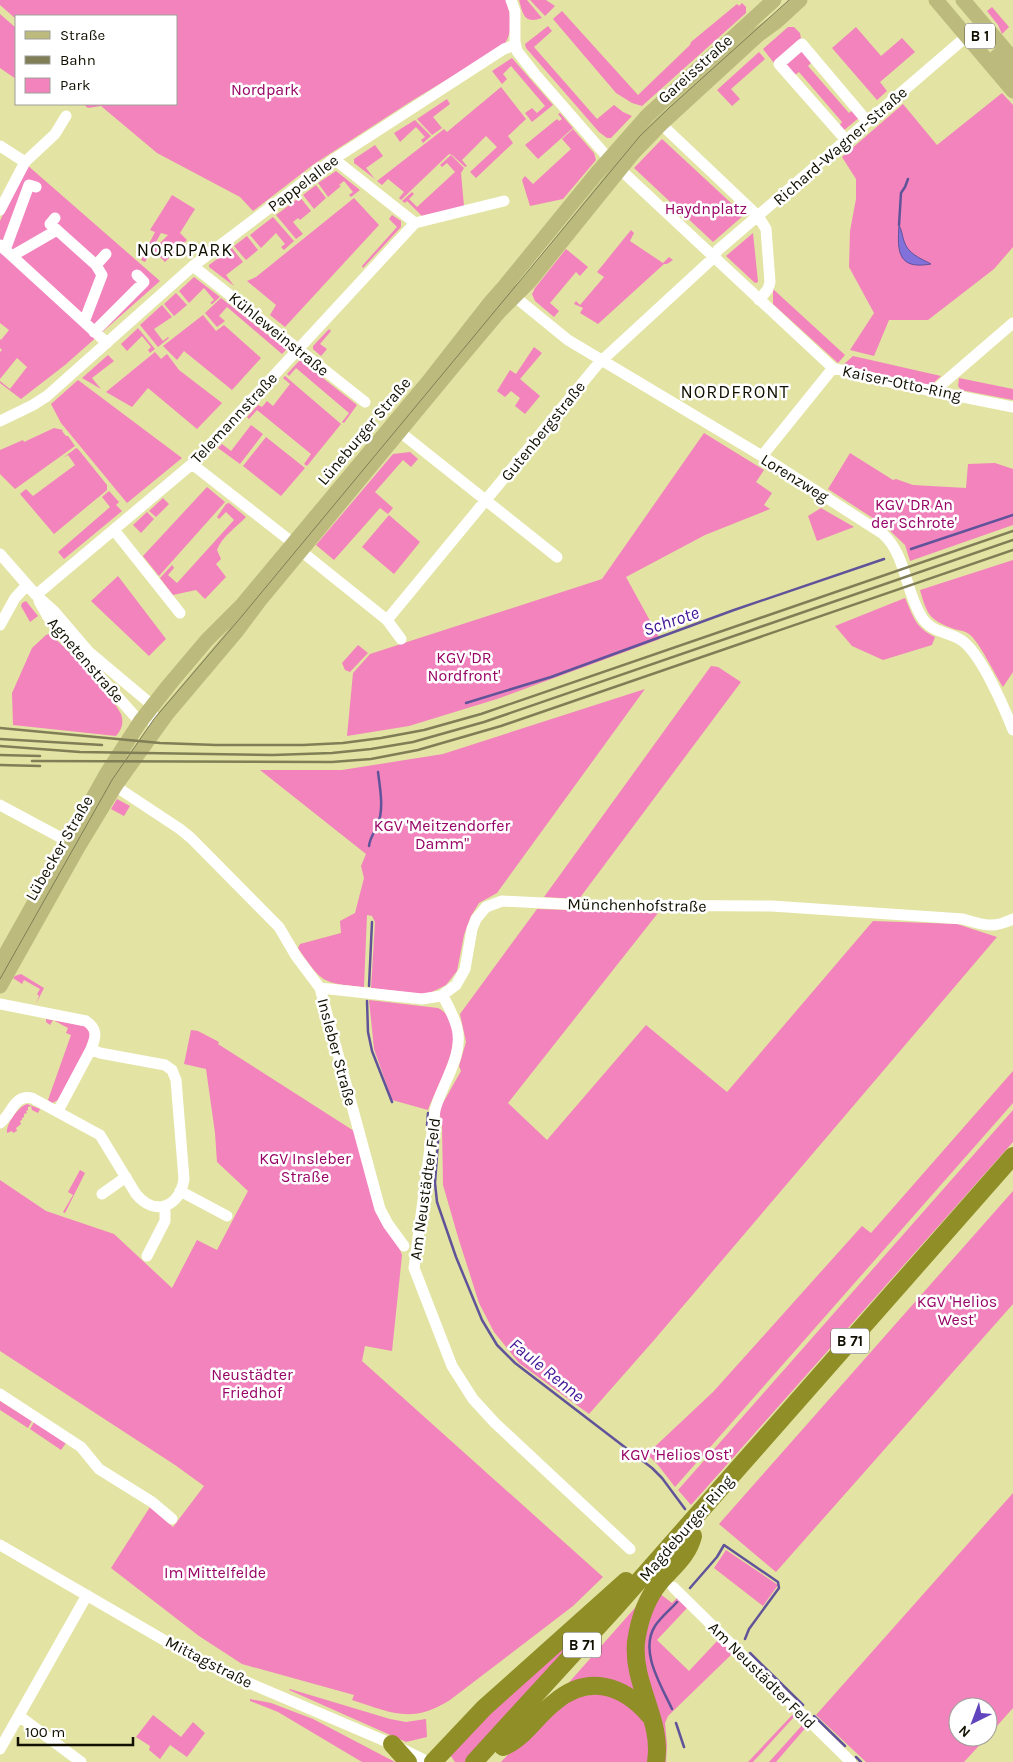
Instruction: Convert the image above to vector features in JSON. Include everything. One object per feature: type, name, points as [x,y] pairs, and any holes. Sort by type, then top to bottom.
[{"type":"highway","name":"Magdeburger Ring","points":[[489,1762],[504,1747],[1013,1156]]},
{"type":"highway","name":"Magdeburger Ring","points":[[474,1762],[690,1531],[1013,1171]]},
{"type":"highway","points":[[434,1762],[455,1737],[484,1708],[633,1575],[677,1530],[690,1531],[689,1549],[652,1594],[638,1628],[636,1654],[638,1672],[658,1741],[656,1762]]},
{"type":"highway","points":[[504,1747],[516,1742],[555,1702],[569,1693],[584,1687],[599,1686],[620,1691],[639,1705],[653,1722]]},
{"type":"highway","points":[[392,1744],[408,1762]]},
{"type":"main road","name":"Gareisstraße","points":[[614,164],[648,115],[774,0]]},
{"type":"main road","name":"Gareisstraße","points":[[614,164],[661,124],[758,35],[776,22],[800,0]]},
{"type":"main road","points":[[936,0],[1013,91]]},
{"type":"main road","name":"B 1","points":[[949,0],[1012,70]]},
{"type":"main road","points":[[963,0],[1012,70]]},
{"type":"main road","name":"Lüneburger Straße","points":[[153,718],[236,632],[297,547],[489,304],[529,282],[614,164]]},
{"type":"main road","name":"Lüneburger Straße","points":[[297,547],[400,432],[456,363],[509,292]]},
{"type":"main road","name":"Lübecker Straße","points":[[0,986],[153,718]]},
{"type":"main road","name":"Lübecker Straße","points":[[0,964],[108,771],[153,718]]},
{"type":"street","points":[[511,0],[516,18],[515,45],[517,51],[535,74],[614,164],[714,256]]},
{"type":"street","name":"Richard-Wagner-Straße","points":[[714,256],[967,36]]},
{"type":"street","points":[[846,140],[779,64],[802,44],[867,121]]},
{"type":"street","name":"Pappelallee","points":[[0,421],[47,396],[194,266],[334,159],[504,49],[515,45]]},
{"type":"street","points":[[0,210],[24,162],[55,134],[66,116]]},
{"type":"street","points":[[661,124],[758,216],[766,228],[770,282],[768,289],[759,300]]},
{"type":"street","points":[[0,146],[24,162]]},
{"type":"street","points":[[334,159],[415,223],[504,201]]},
{"type":"street","points":[[5,250],[29,185],[36,187]]},
{"type":"street","points":[[55,218],[50,224],[96,265],[102,275],[84,322]]},
{"type":"street","name":"Telemannstraße","points":[[36,595],[192,464],[415,223]]},
{"type":"street","points":[[5,250],[57,230]]},
{"type":"street","points":[[5,250],[107,343]]},
{"type":"street","points":[[96,265],[106,254]]},
{"type":"street","name":"Kaiser-Otto-Ring","points":[[714,256],[833,368],[893,383],[1013,407]]},
{"type":"street","name":"Gutenbergstraße","points":[[387,620],[602,360],[714,256]]},
{"type":"street","name":"Kühleweinstraße","points":[[194,266],[365,402]]},
{"type":"street","points":[[94,332],[144,282],[137,275]]},
{"type":"street","name":"Lorenzweg","points":[[509,292],[568,340],[762,456],[878,529],[888,538],[898,552],[921,616],[931,627],[964,642],[971,650],[999,698],[1013,730]]},
{"type":"street","points":[[934,391],[1013,323]]},
{"type":"street","points":[[762,456],[833,368]]},
{"type":"street","points":[[400,432],[557,557]]},
{"type":"street","points":[[192,464],[387,620],[401,639]]},
{"type":"street","points":[[114,530],[180,613]]},
{"type":"street","name":"Agnetenstraße","points":[[0,554],[27,586],[54,611],[89,652],[153,718]]},
{"type":"street","points":[[0,625],[15,598],[27,586]]},
{"type":"street","name":"Agnetenstraße","points":[[36,595],[48,617],[153,718]]},
{"type":"street","name":"Insleber Straße","points":[[115,786],[180,829],[203,850],[281,930],[320,988],[380,1209],[404,1246]]},
{"type":"street","points":[[0,805],[68,842]]},
{"type":"street","name":"Münchenhofstraße","points":[[443,996],[456,985],[463,974],[472,929],[477,917],[486,907],[502,901],[583,905],[772,906],[958,919],[988,926],[1000,925],[1013,919]]},
{"type":"street","points":[[320,988],[422,999],[443,996]]},
{"type":"street","name":"Am Neustädter Feld","points":[[443,996],[455,1022],[458,1046],[435,1110],[414,1268],[452,1366],[473,1399],[504,1433],[630,1549]]},
{"type":"street","points":[[0,1004],[86,1021],[93,1026],[96,1032],[91,1049],[58,1111]]},
{"type":"street","points":[[0,1123],[5,1119],[17,1101],[24,1098],[32,1098],[100,1135],[141,1199],[158,1207],[165,1207],[173,1202],[180,1191],[184,1179],[174,1073],[168,1066],[162,1064],[91,1049]]},
{"type":"street","points":[[102,1194],[126,1177]]},
{"type":"street","points":[[180,1191],[228,1216]]},
{"type":"street","points":[[147,1256],[165,1221],[165,1207]]},
{"type":"street","points":[[0,1394],[81,1447],[99,1469],[152,1502],[172,1519]]},
{"type":"street","name":"Mittagstraße","points":[[0,1545],[193,1657],[392,1744],[428,1762]]},
{"type":"street","name":"Am Neustädter Feld","points":[[673,1587],[851,1762]]},
{"type":"street","points":[[0,1749],[87,1595]]},
{"type":"street","points":[[19,1716],[81,1762]]},
{"type":"green space","name":"Nordpark","points":[[0,0],[506,0],[511,23],[509,35],[503,46],[413,100],[314,164],[253,211],[240,197],[157,153],[101,106],[88,108],[84,105],[178,105],[178,15],[15,15],[15,18],[0,5]]},
{"type":"green space","points":[[519,0],[527,0],[542,18],[531,20],[525,17]]},
{"type":"green space","points":[[530,0],[546,0],[555,6],[545,16]]},
{"type":"green space","points":[[742,3],[746,7],[746,13],[642,106],[632,103],[616,93],[553,19],[562,11],[638,95],[691,42],[737,4],[739,6]]},
{"type":"green space","points":[[992,7],[1009,27],[1002,34],[998,25],[987,11]]},
{"type":"green space","points":[[0,14],[15,27],[15,78],[0,68]]},
{"type":"green space","points":[[548,26],[552,31],[534,47],[597,119],[614,105],[632,116],[611,138],[607,138],[599,132],[526,48],[525,44]]},
{"type":"green space","points":[[788,27],[794,27],[800,33],[801,39],[774,63],[763,49]]},
{"type":"green space","points":[[856,27],[881,56],[902,38],[915,52],[880,82],[887,91],[877,100],[832,48]]},
{"type":"green space","points":[[801,49],[812,62],[808,66],[849,113],[853,110],[860,117],[843,131],[839,126],[842,122],[799,72],[795,75],[784,63]]},
{"type":"green space","points":[[759,52],[765,59],[731,89],[740,99],[732,106],[717,90]]},
{"type":"green space","points":[[512,58],[553,105],[532,122],[525,113],[532,108],[537,113],[545,106],[511,66],[503,74],[507,79],[502,84],[492,71]]},
{"type":"green space","points":[[501,87],[526,119],[508,136],[513,143],[476,178],[470,172],[497,147],[486,136],[462,160],[467,166],[465,167],[449,154],[401,200],[399,198],[404,192],[388,179],[382,185],[377,181],[444,129],[447,132]]},
{"type":"green space","points":[[1002,93],[1013,105],[1013,247],[994,269],[928,320],[889,320],[874,356],[850,350],[874,313],[849,267],[850,231],[856,199],[856,179],[842,157],[903,104],[937,145]]},
{"type":"green space","points":[[447,99],[450,104],[433,117],[442,128],[432,135],[417,119]]},
{"type":"green space","points":[[560,113],[573,128],[538,159],[525,145],[557,119],[559,121],[562,119],[558,114]]},
{"type":"green space","points":[[415,120],[431,136],[423,143],[421,140],[425,137],[416,127],[400,142],[394,133]]},
{"type":"green space","points":[[573,129],[594,153],[596,160],[563,199],[530,206],[522,180],[525,176],[533,184],[571,149],[562,139]]},
{"type":"green space","name":"Haydnplatz","points":[[662,139],[744,215],[713,242],[634,168]]},
{"type":"green space","points":[[375,145],[383,156],[366,168],[375,179],[354,163],[354,159]]},
{"type":"green space","points":[[451,155],[464,168],[461,173],[464,206],[422,216],[407,201],[405,203],[402,201],[412,192],[414,194],[409,199],[417,207],[455,172],[447,163],[442,167],[440,165]]},
{"type":"green space","points":[[26,164],[160,281],[65,365],[21,399],[0,383],[0,381],[10,389],[27,367],[17,358],[0,379],[0,352],[2,350],[0,348],[0,339],[9,330],[0,323],[0,221]]},
{"type":"green space","points":[[336,171],[360,190],[351,197],[349,195],[353,192],[344,181],[328,197],[318,183]]},
{"type":"green space","points":[[316,185],[326,198],[314,209],[303,195]]},
{"type":"green space","points":[[172,195],[195,209],[180,233],[187,240],[165,262],[153,250],[168,235],[161,233],[145,262],[141,260],[155,232],[150,230]]},
{"type":"green space","points":[[300,197],[311,211],[300,220],[298,218],[293,222],[303,234],[296,239],[276,215]]},
{"type":"green space","points":[[354,198],[379,225],[285,327],[270,315],[276,305],[247,281],[256,277]]},
{"type":"green space","points":[[392,215],[401,221],[401,227],[363,268],[362,266],[397,227],[389,219]]},
{"type":"green space","points":[[273,217],[294,241],[284,250],[281,247],[285,244],[276,233],[261,248],[250,235]]},
{"type":"green space","points":[[631,230],[634,233],[630,241],[663,263],[669,257],[673,260],[664,264],[598,324],[580,313],[583,308],[574,304],[576,301],[580,305],[604,277],[597,272]]},
{"type":"green space","points":[[753,233],[758,282],[755,283],[726,256]]},
{"type":"green space","points":[[247,236],[258,250],[246,260],[234,246]]},
{"type":"green space","points":[[232,248],[243,262],[226,275],[234,286],[209,267],[209,265]]},
{"type":"green space","points":[[566,249],[588,267],[580,276],[576,272],[550,303],[559,311],[554,317],[535,301],[532,294]]},
{"type":"green space","points":[[194,277],[220,297],[212,304],[210,303],[214,300],[204,288],[189,303],[179,291]]},
{"type":"green space","points":[[773,289],[845,355],[838,363],[773,304]]},
{"type":"green space","points":[[176,293],[187,305],[174,316],[164,304]]},
{"type":"green space","points":[[221,298],[286,349],[285,351],[282,354],[227,307],[219,316],[225,321],[217,327],[205,313]]},
{"type":"green space","points":[[162,305],[172,317],[154,329],[163,341],[169,338],[158,347],[140,325]]},
{"type":"green space","points":[[203,315],[216,331],[224,325],[261,358],[232,390],[184,351],[177,360],[163,346]]},
{"type":"green space","points":[[138,328],[155,349],[150,353],[148,350],[151,347],[142,336],[127,351],[121,344]]},
{"type":"green space","points":[[329,329],[331,331],[320,344],[327,349],[321,356],[313,349],[313,346]]},
{"type":"green space","points":[[534,347],[542,353],[520,379],[540,396],[525,414],[515,406],[520,398],[511,391],[505,397],[497,391],[510,370],[516,374]]},
{"type":"green space","points":[[155,352],[161,359],[167,354],[179,370],[222,403],[197,429],[148,388],[132,407],[106,392]]},
{"type":"green space","points":[[108,355],[114,361],[92,378],[101,389],[82,378]]},
{"type":"green space","points":[[853,356],[941,376],[930,386],[843,365]]},
{"type":"green space","points":[[300,360],[357,405],[344,423],[342,422],[349,413],[296,368],[289,376],[287,374]]},
{"type":"green space","points":[[285,376],[341,424],[307,466],[304,464],[311,454],[257,410],[249,419],[247,417],[258,405],[262,407],[267,401],[273,406],[290,384],[283,378]]},
{"type":"green space","points":[[959,378],[1013,389],[1013,400],[961,390],[958,386]]},
{"type":"green space","points":[[78,380],[182,458],[127,503],[61,423],[51,404]]},
{"type":"green space","points":[[251,425],[263,434],[240,464],[218,448],[222,444],[231,451]]},
{"type":"green space","points":[[54,428],[63,430],[75,446],[15,489],[0,474],[0,450],[23,440],[24,442]]},
{"type":"green space","name":"KGV 'DR Nordfront'","points":[[704,433],[764,470],[756,482],[772,493],[764,505],[770,509],[705,535],[626,577],[660,639],[497,699],[409,726],[347,736],[353,673],[370,654],[602,579]]},
{"type":"green space","points":[[266,437],[305,468],[281,496],[243,466]]},
{"type":"green space","points":[[76,448],[107,485],[107,490],[54,534],[20,494],[26,489],[33,496],[75,465],[68,455],[63,458]]},
{"type":"green space","points":[[410,452],[418,459],[411,467],[403,460],[375,492],[393,508],[388,514],[380,508],[334,560],[316,545],[393,454]]},
{"type":"green space","name":"KGV 'DR An der Schrote'","points":[[850,453],[893,480],[896,479],[913,485],[966,488],[968,464],[995,463],[1013,469],[1013,525],[910,561],[905,545],[885,526],[828,489]]},
{"type":"green space","points":[[207,487],[225,502],[159,576],[143,556]]},
{"type":"green space","points":[[109,491],[119,502],[116,505],[122,511],[64,559],[58,552],[110,507],[102,497]]},
{"type":"green space","points":[[163,498],[169,504],[156,517],[149,511]]},
{"type":"green space","points":[[229,503],[246,517],[226,536],[217,550],[221,559],[216,564],[226,577],[205,599],[196,590],[173,595],[160,578],[172,565],[174,568],[168,575],[177,583],[234,520],[226,512],[219,519],[217,517],[226,504]]},
{"type":"green space","points":[[821,508],[854,527],[817,541],[808,516]]},
{"type":"green space","points":[[147,512],[154,519],[141,533],[133,525]]},
{"type":"green space","points":[[389,515],[420,542],[394,574],[362,547]]},
{"type":"green space","name":"KGV 'DR An der Schrote'","points":[[1013,560],[1013,672],[1003,687],[973,638],[967,633],[946,626],[934,619],[927,611],[920,590]]},
{"type":"green space","points":[[118,576],[166,639],[149,656],[91,601]]},
{"type":"green space","points":[[905,598],[919,626],[935,637],[932,645],[883,660],[852,646],[835,626]]},
{"type":"green space","points":[[26,601],[38,616],[30,622],[21,606]]},
{"type":"green space","points":[[49,634],[88,672],[117,707],[122,717],[122,723],[121,729],[116,736],[13,725],[12,693],[32,648]]},
{"type":"green space","points":[[358,645],[368,653],[350,672],[345,670],[342,663]]},
{"type":"green space","points":[[711,666],[718,667],[741,682],[579,899],[544,897]]},
{"type":"green space","name":"KGV 'Meitzendorfer Damm\"","points":[[645,689],[497,893],[479,903],[471,916],[464,935],[457,971],[446,985],[430,993],[421,994],[371,988],[375,922],[372,916],[367,915],[364,987],[331,982],[318,975],[298,948],[300,944],[341,933],[340,921],[355,913],[364,878],[361,866],[366,854],[260,770],[342,770],[443,754]]},
{"type":"green space","points":[[117,799],[130,806],[124,816],[111,809]]},
{"type":"green space","points":[[537,909],[658,913],[508,1103],[547,1140],[646,1025],[727,1092],[873,921],[957,924],[997,937],[589,1414],[519,1363],[494,1332],[479,1303],[443,1185],[442,1126],[439,1110],[461,1071],[459,1066],[466,1042],[460,1014]]},
{"type":"green space","points":[[21,974],[44,988],[36,1004],[39,996],[37,994],[40,989],[24,980],[22,984],[13,978]]},
{"type":"green space","points":[[369,1000],[438,1008],[448,1017],[453,1028],[450,1057],[428,1110],[392,1100],[374,1049]]},
{"type":"green space","points":[[46,1019],[53,1020],[50,1025],[46,1022]]},
{"type":"green space","points":[[54,1020],[85,1026],[91,1034],[80,1063],[58,1100],[52,1103],[48,1100],[71,1035],[66,1033],[68,1028]]},
{"type":"green space","name":"Neustädter Friedhof","points":[[191,1030],[198,1031],[219,1042],[218,1044],[354,1131],[402,1255],[392,1351],[365,1346],[362,1361],[603,1577],[573,1606],[450,1700],[424,1712],[402,1714],[379,1709],[352,1700],[354,1695],[242,1664],[199,1636],[111,1568],[150,1507],[173,1527],[204,1486],[175,1465],[0,1351],[0,1180],[46,1211],[114,1234],[172,1288],[197,1240],[217,1250],[248,1191],[217,1162],[206,1069],[184,1064]]},
{"type":"green space","name":"KGV 'Helios Ost'","points":[[1013,1071],[1013,1103],[675,1487],[647,1454],[713,1392],[862,1226],[871,1233]]},
{"type":"green space","points":[[27,1104],[40,1109],[38,1113],[32,1110],[31,1106],[28,1107],[27,1113],[24,1114],[20,1121],[21,1124],[16,1128],[17,1131],[7,1133],[8,1125],[13,1116]]},
{"type":"green space","points":[[1013,1110],[1013,1142],[691,1505],[678,1490]]},
{"type":"green space","points":[[80,1170],[85,1173],[65,1213],[63,1212],[73,1195],[68,1192]]},
{"type":"green space","name":"KGV 'Helios West'","points":[[1013,1191],[1013,1304],[776,1572],[719,1524]]},
{"type":"green space","points":[[0,1401],[32,1421],[28,1428],[0,1410]]},
{"type":"green space","points":[[34,1422],[66,1443],[61,1450],[30,1429]]},
{"type":"green space","points":[[1013,1493],[1013,1708],[998,1725],[998,1697],[948,1697],[948,1747],[978,1747],[964,1762],[866,1762],[816,1715]]},
{"type":"green space","points":[[726,1550],[778,1585],[763,1606],[714,1568]]},
{"type":"green space","points":[[635,1578],[466,1762],[455,1762],[448,1752]]},
{"type":"green space","points":[[649,1592],[646,1600],[640,1695],[628,1691],[557,1696]]},
{"type":"green space","points":[[659,1593],[672,1603],[679,1596],[688,1607],[657,1640],[689,1671],[719,1639],[733,1653],[668,1716],[665,1723],[666,1762],[660,1762],[643,1677],[645,1622]]},
{"type":"green space","points":[[290,1689],[390,1719],[406,1722],[426,1719],[427,1737],[406,1742]]},
{"type":"green space","points":[[610,1692],[646,1720],[650,1762],[501,1762],[545,1715],[565,1699]]},
{"type":"green space","points":[[250,1699],[271,1703],[313,1719],[395,1762],[362,1762],[278,1712],[250,1701]]},
{"type":"green space","points":[[795,1712],[794,1717],[753,1762],[748,1762]]},
{"type":"green space","points":[[153,1715],[181,1737],[193,1722],[205,1733],[187,1757],[170,1745],[160,1759],[149,1750],[150,1746],[136,1737]]},
{"type":"green space","points":[[805,1722],[808,1725],[776,1762],[769,1762]]},
{"type":"shaded area","points":[[899,225],[908,249],[931,264],[912,264],[902,257],[899,243]]},
{"type":"waterway","points":[[899,225],[901,193],[908,179]]},
{"type":"waterway","name":"Schrote","points":[[911,549],[1013,515]]},
{"type":"waterway","name":"Schrote","points":[[466,703],[551,677],[734,610],[884,559]]},
{"type":"waterway","name":"Faule Renne","points":[[369,846],[381,811],[378,772]]},
{"type":"waterway","name":"Faule Renne","points":[[369,986],[372,922]]},
{"type":"waterway","name":"Faule Renne","points":[[367,1001],[368,1032],[372,1051],[392,1102]]},
{"type":"waterway","name":"Faule Renne","points":[[427,1125],[428,1113]]},
{"type":"waterway","name":"Faule Renne","points":[[439,1127],[435,1183],[437,1202],[456,1257],[482,1320],[497,1345],[515,1363],[652,1468],[662,1478],[685,1509]]},
{"type":"waterway","name":"Faule Renne","points":[[690,1588],[717,1557],[724,1545],[778,1582],[779,1588],[749,1629],[745,1639]]},
{"type":"waterway","points":[[672,1709],[653,1668],[649,1646],[655,1626],[677,1602]]},
{"type":"waterway","name":"Faule Renne","points":[[750,1653],[803,1705]]},
{"type":"waterway","name":"Faule Renne","points":[[814,1716],[845,1746]]},
{"type":"waterway","points":[[676,1723],[684,1747]]},
{"type":"waterway","name":"Faule Renne","points":[[856,1757],[861,1762]]},
{"type":"tram line","points":[[0,979],[112,780],[154,719],[242,616],[640,136],[789,0]]},
{"type":"railway","points":[[0,728],[160,743],[216,745],[343,743],[424,730],[481,714],[1013,531]]},
{"type":"railway","points":[[0,746],[80,752],[273,755],[332,753],[413,742],[484,722],[1013,540]]},
{"type":"railway","points":[[32,761],[332,762],[371,759],[418,750],[501,726],[1013,550]]},
{"type":"railway","points":[[0,739],[102,745]]},
{"type":"railway","points":[[0,755],[40,756]]},
{"type":"railway","points":[[0,765],[40,766]]},
{"type":"district","name":"NORDPARK","points":[[185,250]]},
{"type":"district","name":"NORDFRONT","points":[[735,392]]},
{"type":"park label","name":"KGV Insleber Straße","points":[[305,1167]]},
{"type":"park label","name":"Im Mittelfelde","points":[[215,1572]]}]
